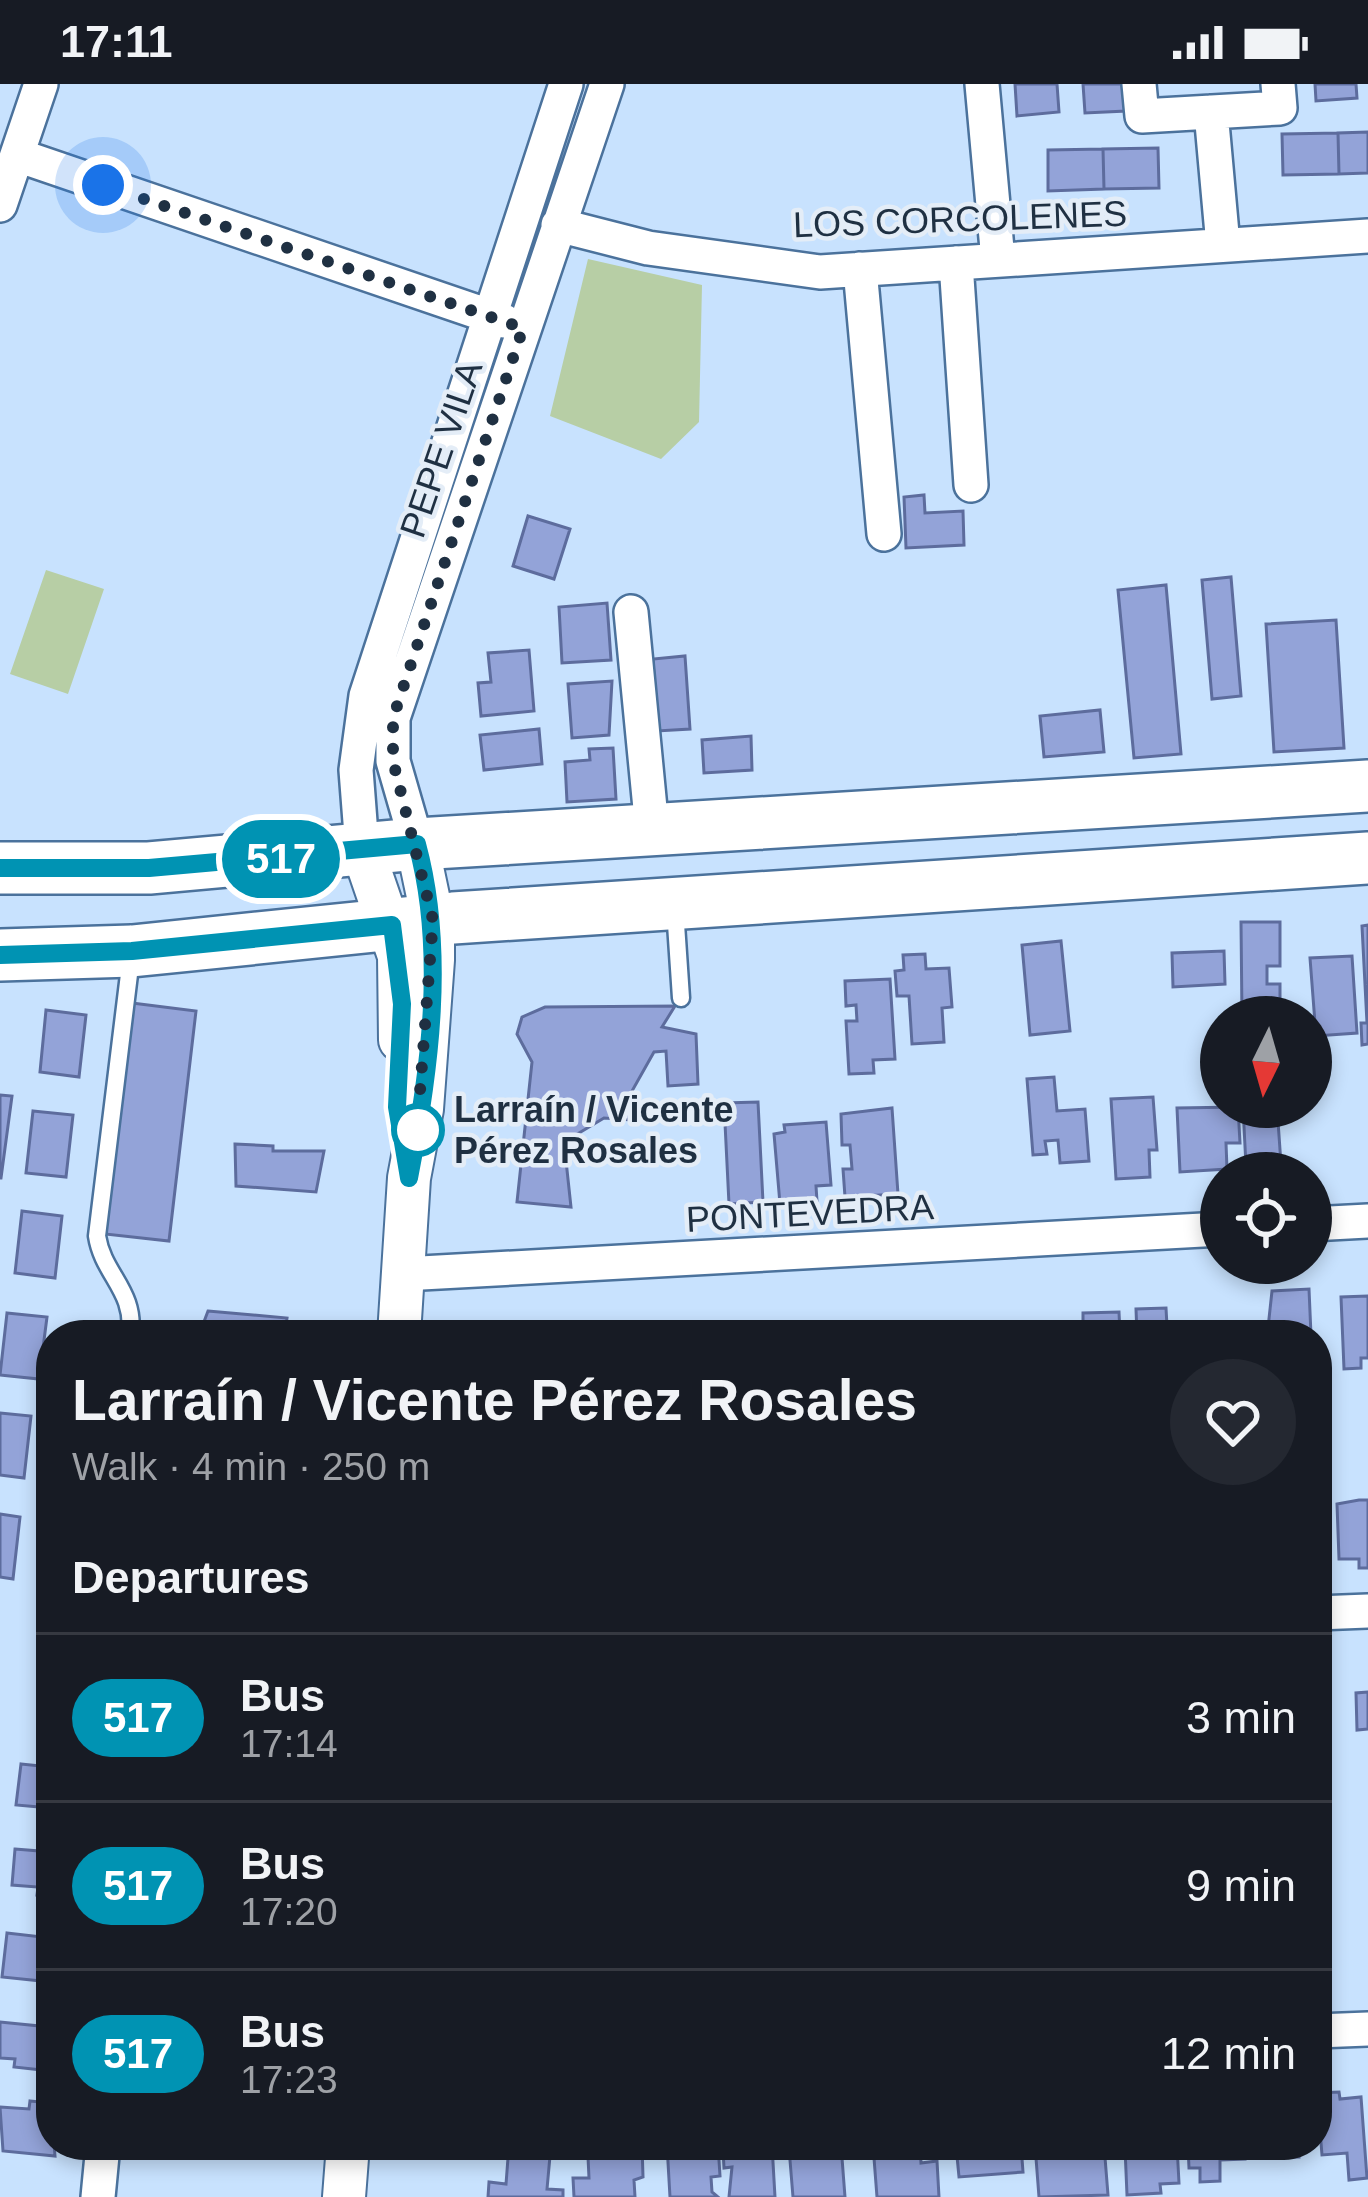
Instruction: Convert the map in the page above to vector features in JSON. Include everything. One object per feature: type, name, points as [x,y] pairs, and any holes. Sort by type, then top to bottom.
[{"type":"main road","points":[[0,868],[149,868],[417,844],[1368,786]]},
{"type":"main road","points":[[0,955],[132,951],[413,922],[1368,859]]},
{"type":"street","points":[[0,205],[41,84]]},
{"type":"street","name":"PEPE VILA","points":[[362,848],[356,770],[366,696],[566,84]]},
{"type":"street","name":"PEPE VILA","points":[[417,844],[393,761],[393,718],[607,84]]},
{"type":"street","points":[[982,84],[998,260]]},
{"type":"street","points":[[1139,84],[1142,116],[1280,109],[1279,84]]},
{"type":"street","points":[[1210,112],[1222,245]]},
{"type":"street","points":[[17,155],[523,328]]},
{"type":"street","name":"LOS CORCOLENES","points":[[558,225],[648,248],[820,272],[1368,236]]},
{"type":"street","points":[[956,262],[970,485]]},
{"type":"street","points":[[860,268],[884,534]]},
{"type":"street","points":[[632,612],[652,830]]},
{"type":"street","points":[[400,1320],[409,1178],[397,1107],[417,844]]},
{"type":"street","points":[[362,848],[371,885],[413,922]]},
{"type":"street","points":[[1332,1224],[1368,1221]]},
{"type":"street","name":"PONTEVEDRA","points":[[403,1274],[1200,1230]]},
{"type":"street","points":[[1332,1612],[1368,1611]]},
{"type":"street","points":[[1332,2030],[1368,2029]]},
{"type":"street","points":[[98,2197],[102,2160]]},
{"type":"street","points":[[344,2197],[347,2160]]},
{"type":"lane","points":[[675,904],[681,998]]},
{"type":"lane","points":[[130,1320],[130,1300],[106,1264],[97,1235],[132,951]]},
{"type":"green space","points":[[588,259],[702,285],[699,422],[661,459],[550,416]]},
{"type":"green space","points":[[46,570],[104,589],[68,694],[10,674]]},
{"type":"building","points":[[1015,84],[1057,84],[1059,112],[1017,116]]},
{"type":"building","points":[[1083,84],[1124,84],[1126,111],[1085,113]]},
{"type":"building","points":[[1315,84],[1356,84],[1357,98],[1316,101]]},
{"type":"building","points":[[1368,132],[1368,173],[1339,174],[1338,133]]},
{"type":"building","points":[[1338,133],[1339,174],[1283,175],[1282,134]]},
{"type":"building","points":[[1158,148],[1159,188],[1104,189],[1103,149]]},
{"type":"building","points":[[1103,149],[1104,189],[1048,191],[1048,150]]},
{"type":"building","points":[[924,495],[925,513],[963,511],[964,545],[906,548],[904,497]]},
{"type":"building","points":[[528,516],[570,529],[554,579],[513,566]]},
{"type":"building","points":[[1231,577],[1241,696],[1212,699],[1202,580]]},
{"type":"building","points":[[1166,585],[1181,754],[1134,758],[1118,590]]},
{"type":"building","points":[[607,603],[611,660],[562,663],[559,607]]},
{"type":"building","points":[[1336,620],[1344,748],[1274,752],[1266,624]]},
{"type":"building","points":[[529,650],[534,711],[481,716],[478,683],[491,682],[488,653]]},
{"type":"building","points":[[685,656],[690,729],[657,731],[653,659]]},
{"type":"building","points":[[612,681],[609,735],[572,738],[568,684]]},
{"type":"building","points":[[1100,710],[1104,752],[1044,757],[1040,716]]},
{"type":"building","points":[[539,729],[542,764],[484,770],[480,735]]},
{"type":"building","points":[[751,736],[752,770],[704,773],[702,740]]},
{"type":"building","points":[[613,748],[616,799],[567,802],[565,762],[590,760],[589,749]]},
{"type":"building","points":[[1241,922],[1280,922],[1280,966],[1267,966],[1267,984],[1280,984],[1280,996],[1242,996]]},
{"type":"building","points":[[1368,925],[1368,1044],[1362,1045],[1361,1023],[1367,1023],[1362,926]]},
{"type":"building","points":[[1061,941],[1070,1031],[1030,1035],[1022,945]]},
{"type":"building","points":[[1224,951],[1225,984],[1173,987],[1172,953]]},
{"type":"building","points":[[925,954],[926,969],[949,968],[952,1007],[942,1008],[944,1042],[912,1044],[909,996],[897,996],[895,971],[904,970],[903,955]]},
{"type":"building","points":[[1352,956],[1357,1033],[1332,1035],[1332,996],[1313,996],[1310,958]]},
{"type":"building","points":[[890,979],[895,1059],[873,1060],[874,1073],[849,1074],[846,1021],[857,1021],[856,1005],[846,1006],[845,981]]},
{"type":"building","points":[[132,1003],[196,1011],[169,1241],[105,1234]]},
{"type":"building","points":[[675,1006],[662,1027],[696,1034],[698,1084],[668,1086],[666,1051],[654,1052],[632,1091],[637,1102],[631,1120],[604,1118],[564,1142],[571,1207],[517,1202],[532,1062],[517,1034],[522,1017],[545,1007]]},
{"type":"building","points":[[46,1010],[86,1015],[79,1077],[40,1072]]},
{"type":"building","points":[[1054,1077],[1057,1111],[1085,1109],[1089,1161],[1060,1163],[1058,1140],[1045,1141],[1047,1154],[1033,1155],[1027,1079]]},
{"type":"building","points":[[0,1095],[12,1096],[1,1178],[0,1178]]},
{"type":"building","points":[[1153,1097],[1157,1150],[1149,1150],[1150,1177],[1116,1179],[1111,1099]]},
{"type":"building","points":[[758,1102],[763,1202],[729,1204],[724,1103]]},
{"type":"building","points":[[892,1108],[898,1194],[845,1197],[843,1169],[852,1169],[850,1145],[842,1145],[841,1114]]},
{"type":"building","points":[[1177,1108],[1200,1108],[1200,1128],[1239,1128],[1240,1143],[1226,1143],[1226,1152],[1200,1152],[1200,1171],[1180,1172]]},
{"type":"building","points":[[33,1111],[73,1115],[66,1177],[26,1173]]},
{"type":"building","points":[[826,1122],[831,1185],[816,1186],[817,1201],[780,1204],[774,1134],[785,1132],[784,1125]]},
{"type":"building","points":[[1244,1128],[1278,1128],[1280,1152],[1245,1152]]},
{"type":"building","points":[[235,1144],[273,1146],[273,1151],[324,1151],[316,1192],[236,1186]]},
{"type":"building","points":[[22,1211],[62,1216],[55,1278],[15,1273]]},
{"type":"building","points":[[1309,1289],[1310,1320],[1269,1320],[1272,1291]]},
{"type":"building","points":[[1368,1296],[1368,1358],[1361,1358],[1361,1368],[1344,1369],[1341,1297]]},
{"type":"building","points":[[1166,1308],[1167,1320],[1136,1320],[1136,1309]]},
{"type":"building","points":[[208,1311],[287,1318],[287,1320],[205,1320]]},
{"type":"building","points":[[1119,1312],[1119,1320],[1083,1320],[1083,1313]]},
{"type":"building","points":[[7,1313],[47,1317],[36,1320],[36,1379],[0,1375]]},
{"type":"building","points":[[0,1413],[31,1416],[24,1478],[0,1475]]},
{"type":"building","points":[[1368,1500],[1368,1568],[1359,1568],[1359,1559],[1339,1559],[1337,1504]]},
{"type":"building","points":[[0,1514],[20,1517],[13,1579],[0,1577]]},
{"type":"building","points":[[1368,1692],[1368,1729],[1357,1730],[1356,1693]]},
{"type":"building","points":[[21,1764],[36,1766],[36,1807],[16,1805]]},
{"type":"building","points":[[15,1849],[36,1851],[36,1887],[12,1885]]},
{"type":"building","points":[[7,1933],[36,1936],[36,1980],[2,1977]]},
{"type":"building","points":[[0,2022],[36,2026],[36,2069],[14,2067],[15,2059],[0,2058]]},
{"type":"building","points":[[1332,2092],[1339,2092],[1340,2099],[1361,2097],[1367,2178],[1349,2180],[1347,2153],[1332,2154]]},
{"type":"building","points":[[30,2101],[36,2102],[36,2154],[3,2151],[0,2107],[29,2109]]},
{"type":"building","points":[[508,2160],[550,2160],[547,2189],[563,2190],[563,2197],[488,2197],[489,2182],[506,2184]]},
{"type":"building","points":[[588,2160],[642,2160],[643,2177],[634,2180],[635,2197],[574,2197],[573,2178],[589,2178]]},
{"type":"building","points":[[668,2160],[719,2160],[720,2176],[711,2177],[712,2192],[718,2197],[670,2197]]},
{"type":"building","points":[[724,2160],[773,2160],[775,2197],[729,2197],[732,2167],[724,2168]]},
{"type":"building","points":[[790,2160],[842,2160],[845,2197],[793,2197]]},
{"type":"building","points":[[874,2160],[937,2161],[939,2197],[877,2197]]},
{"type":"building","points":[[957,2160],[1022,2160],[1023,2172],[959,2177]]},
{"type":"building","points":[[1036,2160],[1105,2160],[1108,2195],[1039,2197]]},
{"type":"building","points":[[1126,2160],[1178,2160],[1179,2183],[1160,2184],[1161,2193],[1127,2195]]},
{"type":"building","points":[[1189,2160],[1220,2160],[1220,2181],[1200,2182],[1200,2168],[1189,2168]]},
{"type":"bus line","name":"517","points":[[0,868],[149,868],[417,844],[433,920],[434,960],[422,1109],[409,1178],[397,1107],[402,1004],[392,925],[132,951],[0,955]]},
{"type":"place","name":"Larraín / Vicente Pérez Rosales","points":[[418,1130]]},
{"type":"route","points":[[103,185],[523,328],[393,718],[393,761],[427,881],[433,920],[434,960],[416,1144],[418,1130]]}]
